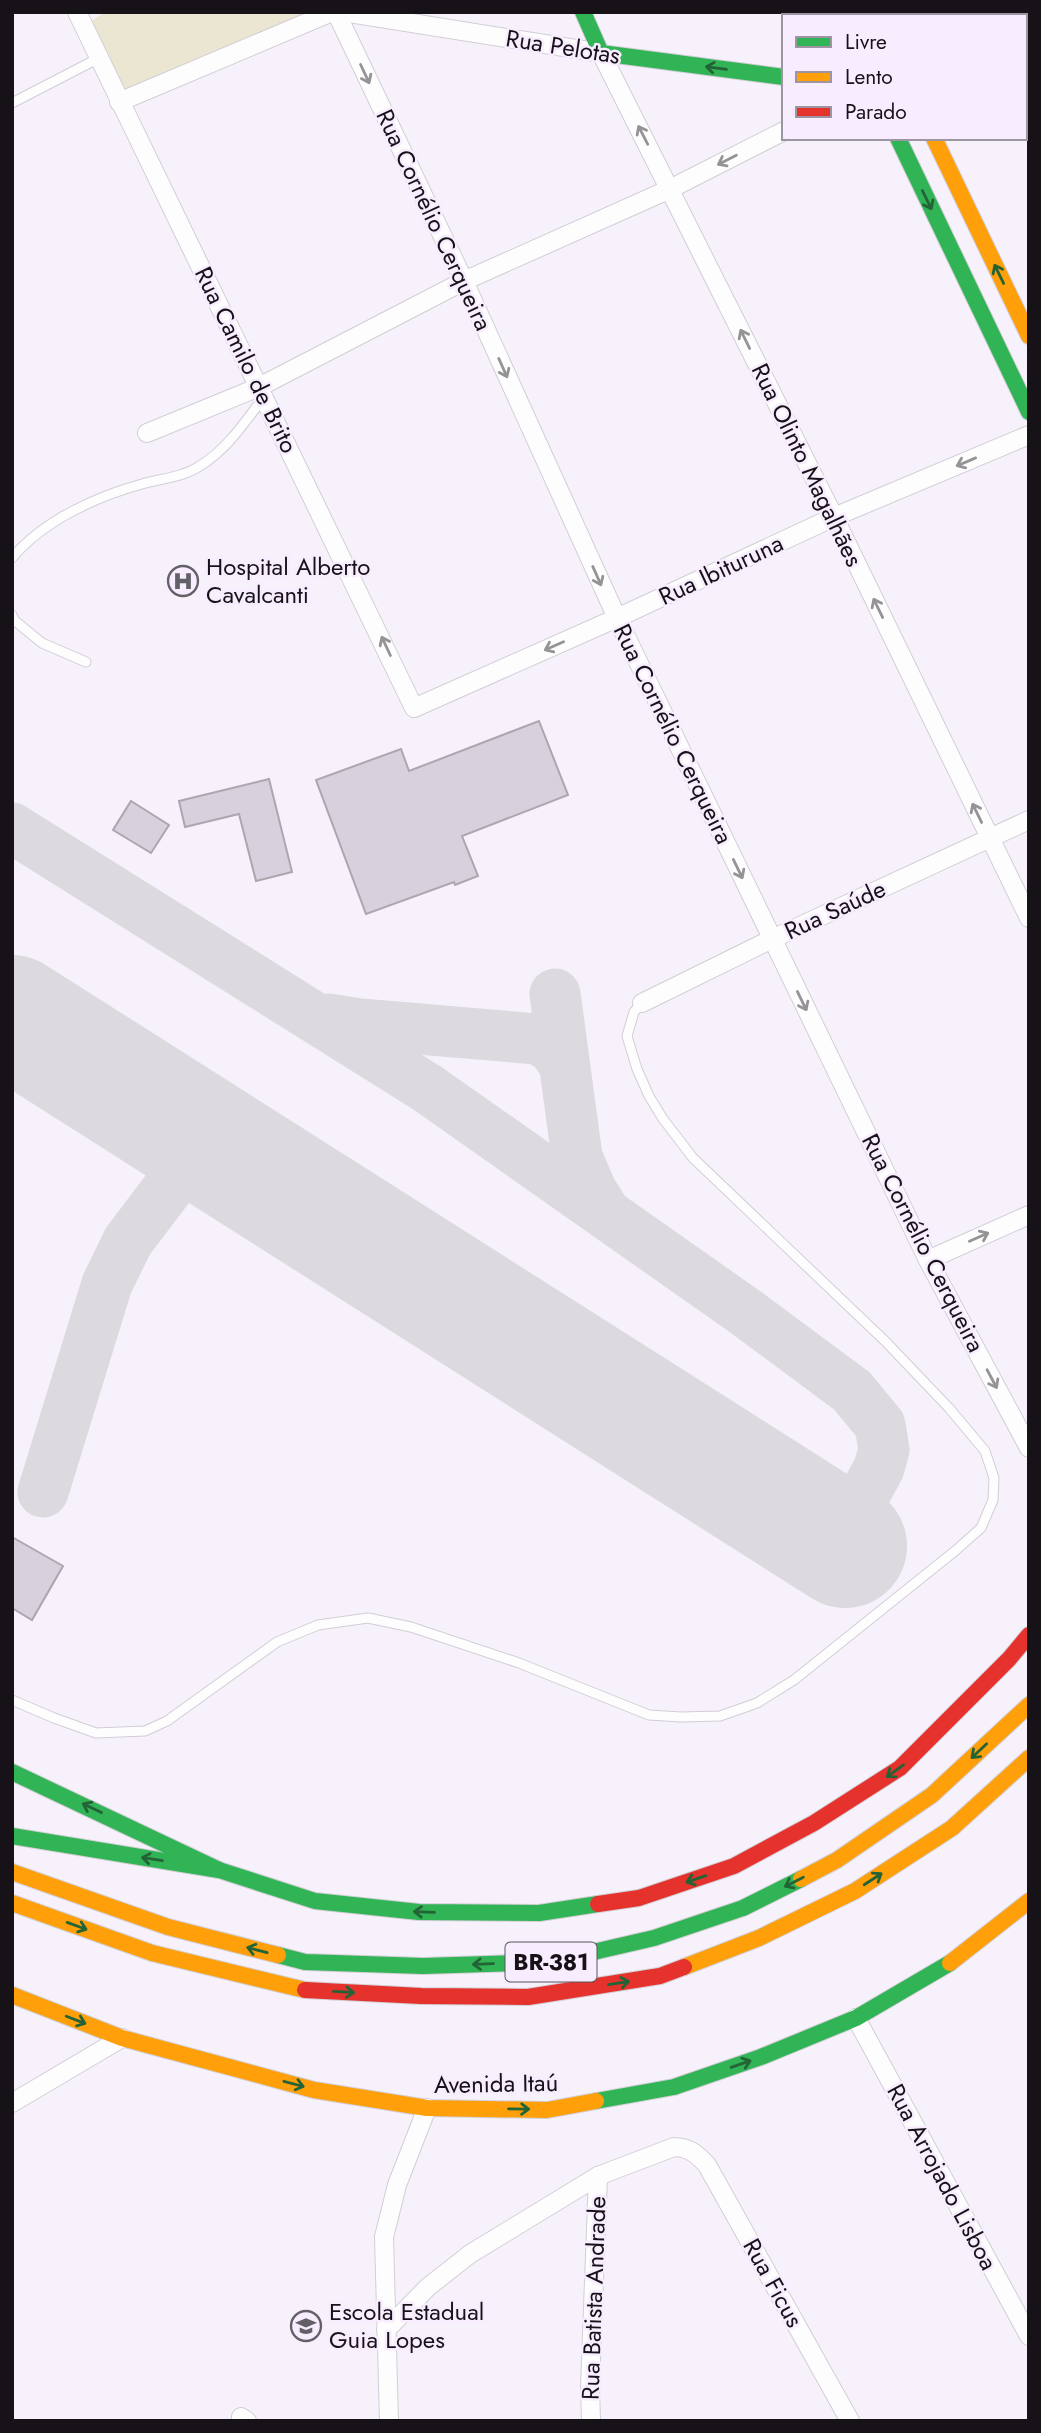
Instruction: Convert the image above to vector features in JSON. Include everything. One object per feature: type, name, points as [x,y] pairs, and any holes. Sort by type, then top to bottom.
[{"type":"main road","name":"Rua Olinto Magalhães","points":[[583,12],[601,53]]},
{"type":"main road","name":"Rua Pelotas","points":[[601,53],[782,77]]},
{"type":"main road","points":[[899,140],[1029,412]]},
{"type":"main road","points":[[935,140],[1029,336]]},
{"type":"main road","points":[[12,1772],[219,1870],[316,1902],[419,1912],[539,1913],[639,1898],[734,1866],[814,1823],[900,1768],[1009,1659],[1029,1635]]},
{"type":"main road","name":"BR-381","points":[[12,1871],[168,1927],[305,1962],[423,1966],[550,1962],[654,1938],[743,1908],[837,1860],[932,1795],[1029,1704]]},
{"type":"main road","name":"BR-381","points":[[12,1903],[152,1953],[296,1990],[421,1996],[528,1997],[660,1976],[759,1938],[855,1891],[952,1828],[1029,1758]]},
{"type":"main road","points":[[12,1836],[219,1870]]},
{"type":"main road","name":"Avenida Itaú","points":[[12,1995],[122,2038],[314,2090],[427,2108],[547,2110],[674,2087],[761,2057],[856,2018],[957,1959],[1029,1901]]},
{"type":"street","points":[[119,102],[334,12]]},
{"type":"street","name":"Rua Cornélio Cerqueira","points":[[334,12],[464,281],[617,618],[772,939],[928,1260],[1029,1448]]},
{"type":"street","name":"Rua Pelotas","points":[[343,12],[601,53]]},
{"type":"street","name":"Rua Camilo de Brito","points":[[83,15],[119,102],[414,708]]},
{"type":"street","name":"Rua Olinto Magalhães","points":[[601,53],[834,517],[1029,918]]},
{"type":"street","points":[[147,433],[261,392],[464,281],[670,189],[782,132]]},
{"type":"street","name":"Rua Ibituruna","points":[[414,708],[617,618],[834,517],[1029,435]]},
{"type":"street","name":"Rua Saúde","points":[[642,1003],[772,939],[1029,820]]},
{"type":"street","points":[[928,1260],[1029,1215]]},
{"type":"street","name":"Rua Arrojado Lisboa","points":[[856,2018],[1029,2336]]},
{"type":"street","points":[[12,2103],[122,2038]]},
{"type":"street","points":[[389,2421],[384,2236],[397,2185],[427,2108]]},
{"type":"street","name":"Rua Ficus","points":[[598,2176],[674,2147],[691,2151],[707,2165],[850,2421]]},
{"type":"street","points":[[386,2330],[428,2287],[470,2254],[598,2176]]},
{"type":"street","name":"Rua Batista Andrade","points":[[591,2421],[598,2176]]},
{"type":"lane","points":[[12,103],[99,58]]},
{"type":"lane","points":[[12,558],[24,544],[74,511],[117,491],[196,469],[226,446],[261,392]]},
{"type":"lane","points":[[12,615],[42,643],[86,662]]},
{"type":"lane","points":[[12,1700],[96,1733],[145,1731],[167,1721],[278,1642],[318,1625],[368,1618],[411,1628],[519,1663],[649,1715],[720,1716],[757,1703],[794,1680],[981,1528],[993,1500],[994,1478],[985,1451],[949,1408],[885,1341],[693,1158],[663,1119],[637,1069],[627,1036],[634,1012],[642,1003]]},
{"type":"shaded area","points":[[106,12],[316,12],[124,92],[89,22]]},
{"type":"building","points":[[539,721],[568,795],[462,836],[478,876],[366,914],[316,780],[401,749],[409,771]]},
{"type":"building","points":[[269,779],[292,872],[256,881],[239,814],[185,827],[179,801]]},
{"type":"building","points":[[131,801],[169,825],[151,853],[113,830]]},
{"type":"building","points":[[12,1537],[63,1566],[32,1620],[12,1608]]},
{"type":"taxiway","points":[[12,828],[427,1088],[744,1311],[852,1391],[880,1425],[884,1450],[879,1468],[855,1512],[831,1537]]},
{"type":"taxiway","points":[[555,994],[577,1157],[591,1190],[604,1211]]},
{"type":"taxiway","points":[[328,1019],[537,1039],[552,1047],[564,1064]]},
{"type":"taxiway","points":[[43,1492],[107,1284],[128,1241],[191,1158],[192,1131]]},
{"type":"runway","points":[[12,1017],[845,1546]]},
{"type":"traffic: fast","points":[[583,12],[601,53],[782,77]]},
{"type":"traffic: fast","points":[[899,140],[1029,412]]},
{"type":"traffic: fast","points":[[12,1772],[219,1870],[315,1901],[419,1912],[539,1913],[598,1904]]},
{"type":"traffic: fast","points":[[12,1836],[219,1870]]},
{"type":"traffic: fast","points":[[278,1955],[305,1962],[423,1966],[550,1962],[654,1938],[743,1908],[801,1879]]},
{"type":"traffic: fast","points":[[596,2101],[674,2087],[761,2057],[856,2018],[950,1963]]},
{"type":"traffic: slow","points":[[935,140],[1029,336]]},
{"type":"traffic: slow","points":[[801,1879],[837,1860],[932,1795],[1029,1705]]},
{"type":"traffic: slow","points":[[684,1967],[759,1938],[855,1891],[952,1828],[1029,1758]]},
{"type":"traffic: slow","points":[[12,1872],[168,1927],[278,1955]]},
{"type":"traffic: slow","points":[[950,1963],[1029,1901]]},
{"type":"traffic: slow","points":[[12,1903],[152,1953],[305,1990]]},
{"type":"traffic: slow","points":[[12,1995],[122,2038],[314,2090],[427,2108],[547,2110],[596,2101]]},
{"type":"traffic: jam","points":[[598,1904],[639,1898],[734,1866],[814,1823],[900,1768],[1009,1659],[1029,1635]]},
{"type":"traffic: jam","points":[[305,1990],[421,1996],[528,1997],[660,1976],[684,1967]]},
{"type":"place","name":"Hospital Alberto Cavalcanti","points":[[183,581]]},
{"type":"place","name":"Escola Estadual Guia Lopes","points":[[306,2326]]}]
